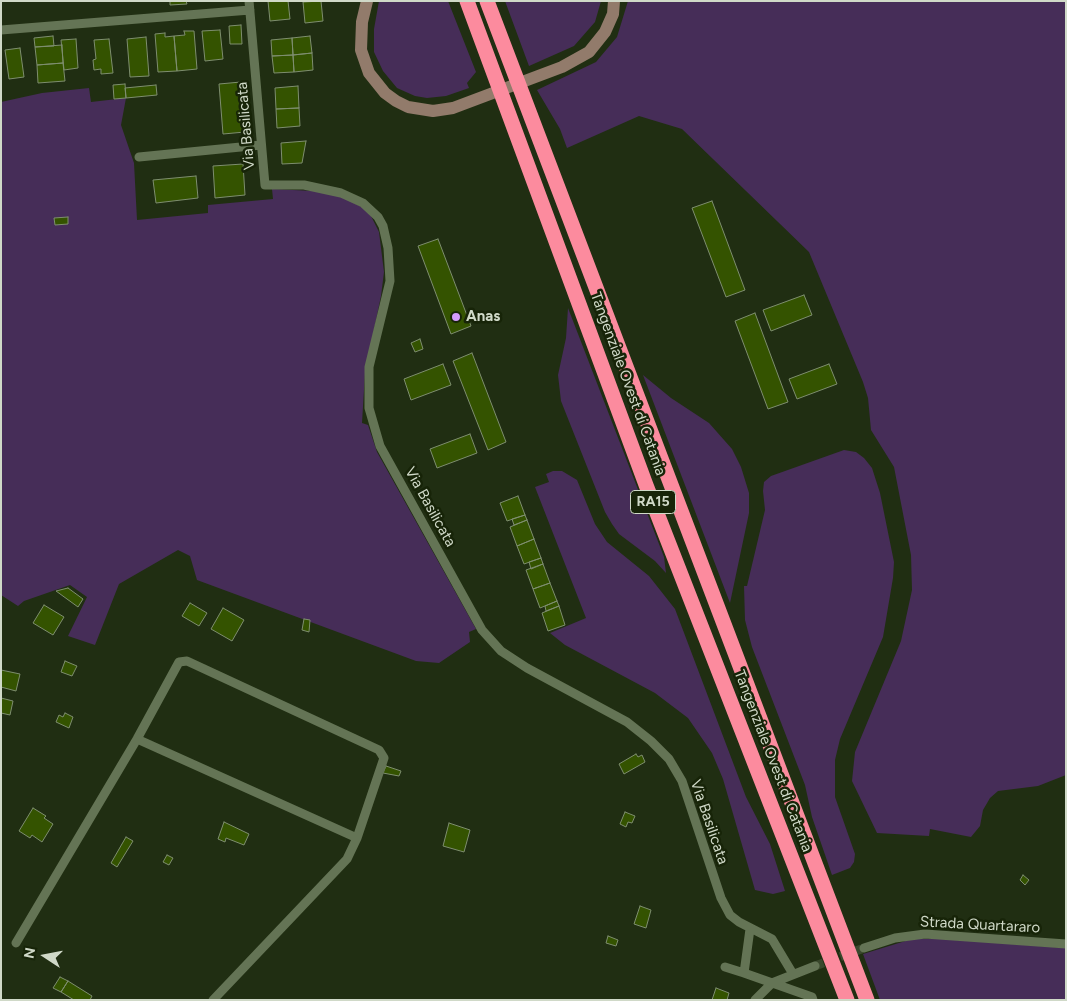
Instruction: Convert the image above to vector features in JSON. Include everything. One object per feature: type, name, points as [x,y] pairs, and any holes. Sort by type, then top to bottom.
[{"type":"highway","name":"Tangenziale Ovest di Catania","points":[[467,1],[646,485],[847,1000]]},
{"type":"highway","name":"Tangenziale Ovest di Catania","points":[[487,1],[867,1000]]},
{"type":"street","points":[[367,1],[362,22],[361,50],[364,63],[375,83],[385,93],[408,107],[433,111],[453,108],[562,68],[589,52],[600,39],[613,14],[614,1]]},
{"type":"street","points":[[1,30],[249,6]]},
{"type":"street","name":"Via Basilicata","points":[[249,6],[265,185],[304,185],[341,193],[363,203],[378,217],[383,226],[388,248],[390,280],[369,367],[369,408],[380,446],[482,630],[501,651],[526,668],[628,722],[651,741],[668,759],[682,781],[720,898],[730,915],[750,929],[772,939],[793,974]]},
{"type":"street","points":[[139,157],[261,145]]},
{"type":"street","points":[[16,943],[137,739],[179,662],[187,661],[379,750],[384,758],[357,838],[347,859],[213,1000]]},
{"type":"street","points":[[137,739],[357,838]]},
{"type":"street","points":[[744,973],[750,929]]},
{"type":"street","name":"Strada Quartararo","points":[[864,948],[895,938],[925,934],[1066,944]]},
{"type":"street","points":[[754,1000],[772,983],[815,966]]},
{"type":"street","points":[[725,967],[812,997],[814,1000]]},
{"type":"shaded area","points":[[379,1],[448,1],[476,72],[467,83],[469,88],[446,96],[427,98],[415,96],[397,88],[383,71],[374,52],[374,29]]},
{"type":"shaded area","points":[[505,1],[601,1],[595,22],[574,46],[529,66]]},
{"type":"shaded area","points":[[628,1],[1066,1],[1066,775],[1038,786],[998,791],[990,798],[983,810],[980,826],[971,837],[930,829],[929,836],[877,833],[852,781],[855,752],[901,641],[912,590],[911,555],[894,467],[871,430],[868,398],[863,382],[809,252],[682,129],[639,116],[567,148],[560,129],[537,90],[596,62],[617,37]]},
{"type":"shaded area","points":[[89,88],[91,102],[126,98],[121,125],[134,163],[137,220],[208,213],[208,205],[273,199],[272,189],[314,191],[342,197],[362,207],[370,214],[379,232],[384,272],[365,373],[362,423],[368,425],[377,452],[476,629],[469,632],[470,642],[439,663],[416,661],[197,580],[190,556],[178,550],[119,584],[95,645],[68,636],[87,597],[70,585],[24,601],[18,606],[1,595],[1,102],[42,93]]},
{"type":"shaded area","points":[[568,308],[664,557],[666,573],[655,561],[619,534],[612,524],[605,512],[561,401],[558,375],[566,338]]},
{"type":"shaded area","points":[[643,375],[671,398],[709,423],[732,449],[741,467],[749,493],[749,513],[730,603]]},
{"type":"shaded area","points":[[844,450],[856,452],[872,468],[880,493],[894,562],[883,637],[840,739],[835,760],[835,797],[855,854],[854,862],[850,868],[832,875],[812,817],[805,785],[752,647],[745,620],[744,586],[747,586],[765,510],[764,482],[771,476]]},
{"type":"shaded area","points":[[553,471],[562,471],[577,480],[595,524],[607,542],[649,576],[675,609],[746,797],[770,844],[785,891],[773,894],[755,890],[723,779],[712,753],[688,718],[655,693],[565,645],[550,633],[586,618],[535,487],[549,482],[546,474]]},
{"type":"shaded area","points":[[912,939],[944,939],[1066,948],[1066,1000],[880,1000],[863,954]]},
{"type":"building","points":[[170,1],[186,1],[187,4],[170,5]]},
{"type":"building","points":[[268,1],[288,1],[290,19],[270,21]]},
{"type":"building","points":[[321,1],[323,21],[305,23],[303,2]]},
{"type":"building","points":[[241,25],[242,44],[230,44],[229,26]]},
{"type":"building","points":[[220,30],[223,59],[205,61],[202,31]]},
{"type":"building","points":[[184,31],[194,31],[197,69],[177,71],[174,36],[185,35]]},
{"type":"building","points":[[165,33],[165,37],[174,36],[177,71],[158,72],[155,34]]},
{"type":"building","points":[[53,36],[54,46],[35,47],[34,38]]},
{"type":"building","points":[[310,36],[312,53],[293,55],[292,38]]},
{"type":"building","points":[[146,37],[149,76],[130,77],[127,39]]},
{"type":"building","points":[[292,38],[293,55],[272,56],[271,40]]},
{"type":"building","points":[[76,39],[78,68],[64,70],[61,40]]},
{"type":"building","points":[[109,39],[113,73],[101,74],[101,69],[94,70],[93,60],[96,59],[94,40]]},
{"type":"building","points":[[62,45],[63,63],[37,65],[35,47]]},
{"type":"building","points":[[20,48],[24,77],[9,79],[5,50]]},
{"type":"building","points":[[312,53],[313,70],[294,72],[293,55]]},
{"type":"building","points":[[293,55],[294,72],[274,73],[272,56]]},
{"type":"building","points":[[63,63],[65,81],[38,83],[37,65]]},
{"type":"building","points":[[241,82],[245,132],[223,134],[219,84]]},
{"type":"building","points":[[125,84],[126,98],[114,99],[113,85]]},
{"type":"building","points":[[156,85],[157,95],[126,98],[125,88]]},
{"type":"building","points":[[298,86],[299,108],[276,109],[275,88]]},
{"type":"building","points":[[299,108],[300,126],[277,128],[276,109]]},
{"type":"building","points":[[306,141],[302,163],[282,164],[281,143]]},
{"type":"building","points":[[243,164],[245,195],[215,198],[213,166]]},
{"type":"building","points":[[196,176],[198,198],[156,203],[153,180]]},
{"type":"building","points":[[712,201],[745,290],[726,297],[692,208]]},
{"type":"building","points":[[68,217],[68,224],[55,225],[54,218]]},
{"type":"building","points":[[438,239],[471,326],[451,334],[418,246]]},
{"type":"building","points":[[804,295],[812,315],[771,331],[763,310]]},
{"type":"building","points":[[755,313],[788,402],[768,409],[735,321]]},
{"type":"building","points":[[420,339],[423,349],[415,352],[411,343]]},
{"type":"building","points":[[472,353],[506,442],[488,450],[453,361]]},
{"type":"building","points":[[443,364],[451,385],[411,400],[404,379]]},
{"type":"building","points":[[829,364],[837,384],[797,399],[789,379]]},
{"type":"building","points":[[470,434],[477,453],[437,468],[430,449]]},
{"type":"building","points":[[518,496],[525,515],[507,521],[500,503]]},
{"type":"building","points":[[525,515],[527,520],[514,525],[512,519]]},
{"type":"building","points":[[527,520],[534,539],[517,546],[510,527]]},
{"type":"building","points":[[534,539],[541,558],[524,564],[517,546]]},
{"type":"building","points":[[541,558],[543,564],[531,569],[529,562]]},
{"type":"building","points":[[543,564],[550,583],[533,589],[526,570]]},
{"type":"building","points":[[550,583],[557,601],[540,608],[533,589]]},
{"type":"building","points":[[68,588],[83,599],[78,607],[56,591]]},
{"type":"building","points":[[557,601],[559,606],[546,611],[545,606]]},
{"type":"building","points":[[190,603],[207,613],[199,626],[182,616]]},
{"type":"building","points":[[44,605],[64,617],[53,635],[33,623]]},
{"type":"building","points":[[559,606],[565,625],[548,631],[542,613]]},
{"type":"building","points":[[223,608],[244,620],[232,641],[211,629]]},
{"type":"building","points":[[304,619],[310,620],[309,632],[302,630]]},
{"type":"building","points":[[65,661],[77,666],[72,676],[61,672]]},
{"type":"building","points":[[1,670],[20,674],[16,691],[1,687]]},
{"type":"building","points":[[1,698],[13,701],[10,715],[1,713]]},
{"type":"building","points":[[65,713],[73,717],[69,728],[56,722],[59,715],[63,717]]},
{"type":"building","points":[[636,754],[638,757],[642,755],[645,762],[624,774],[619,764]]},
{"type":"building","points":[[386,766],[401,771],[399,776],[383,773]]},
{"type":"building","points":[[33,808],[46,816],[44,818],[53,824],[42,842],[32,835],[30,838],[19,831]]},
{"type":"building","points":[[625,812],[635,816],[632,823],[628,822],[626,827],[620,824]]},
{"type":"building","points":[[224,822],[249,834],[244,845],[226,838],[225,842],[218,839]]},
{"type":"building","points":[[449,823],[470,830],[464,852],[443,846]]},
{"type":"building","points":[[126,837],[133,841],[117,867],[111,863]]},
{"type":"building","points":[[167,855],[173,858],[169,865],[163,862]]},
{"type":"building","points":[[1023,875],[1029,880],[1025,885],[1020,880]]},
{"type":"building","points":[[640,906],[651,910],[646,928],[634,924]]},
{"type":"building","points":[[608,936],[618,940],[616,946],[606,943]]},
{"type":"building","points":[[60,977],[68,981],[61,992],[53,988]]},
{"type":"building","points":[[68,981],[92,996],[90,1000],[74,1000],[61,992]]},
{"type":"building","points":[[716,988],[729,993],[727,1000],[712,1000]]},
{"type":"tunnel","points":[[815,966],[864,948]]},
{"type":"place","name":"Anas","points":[[456,317]]}]
